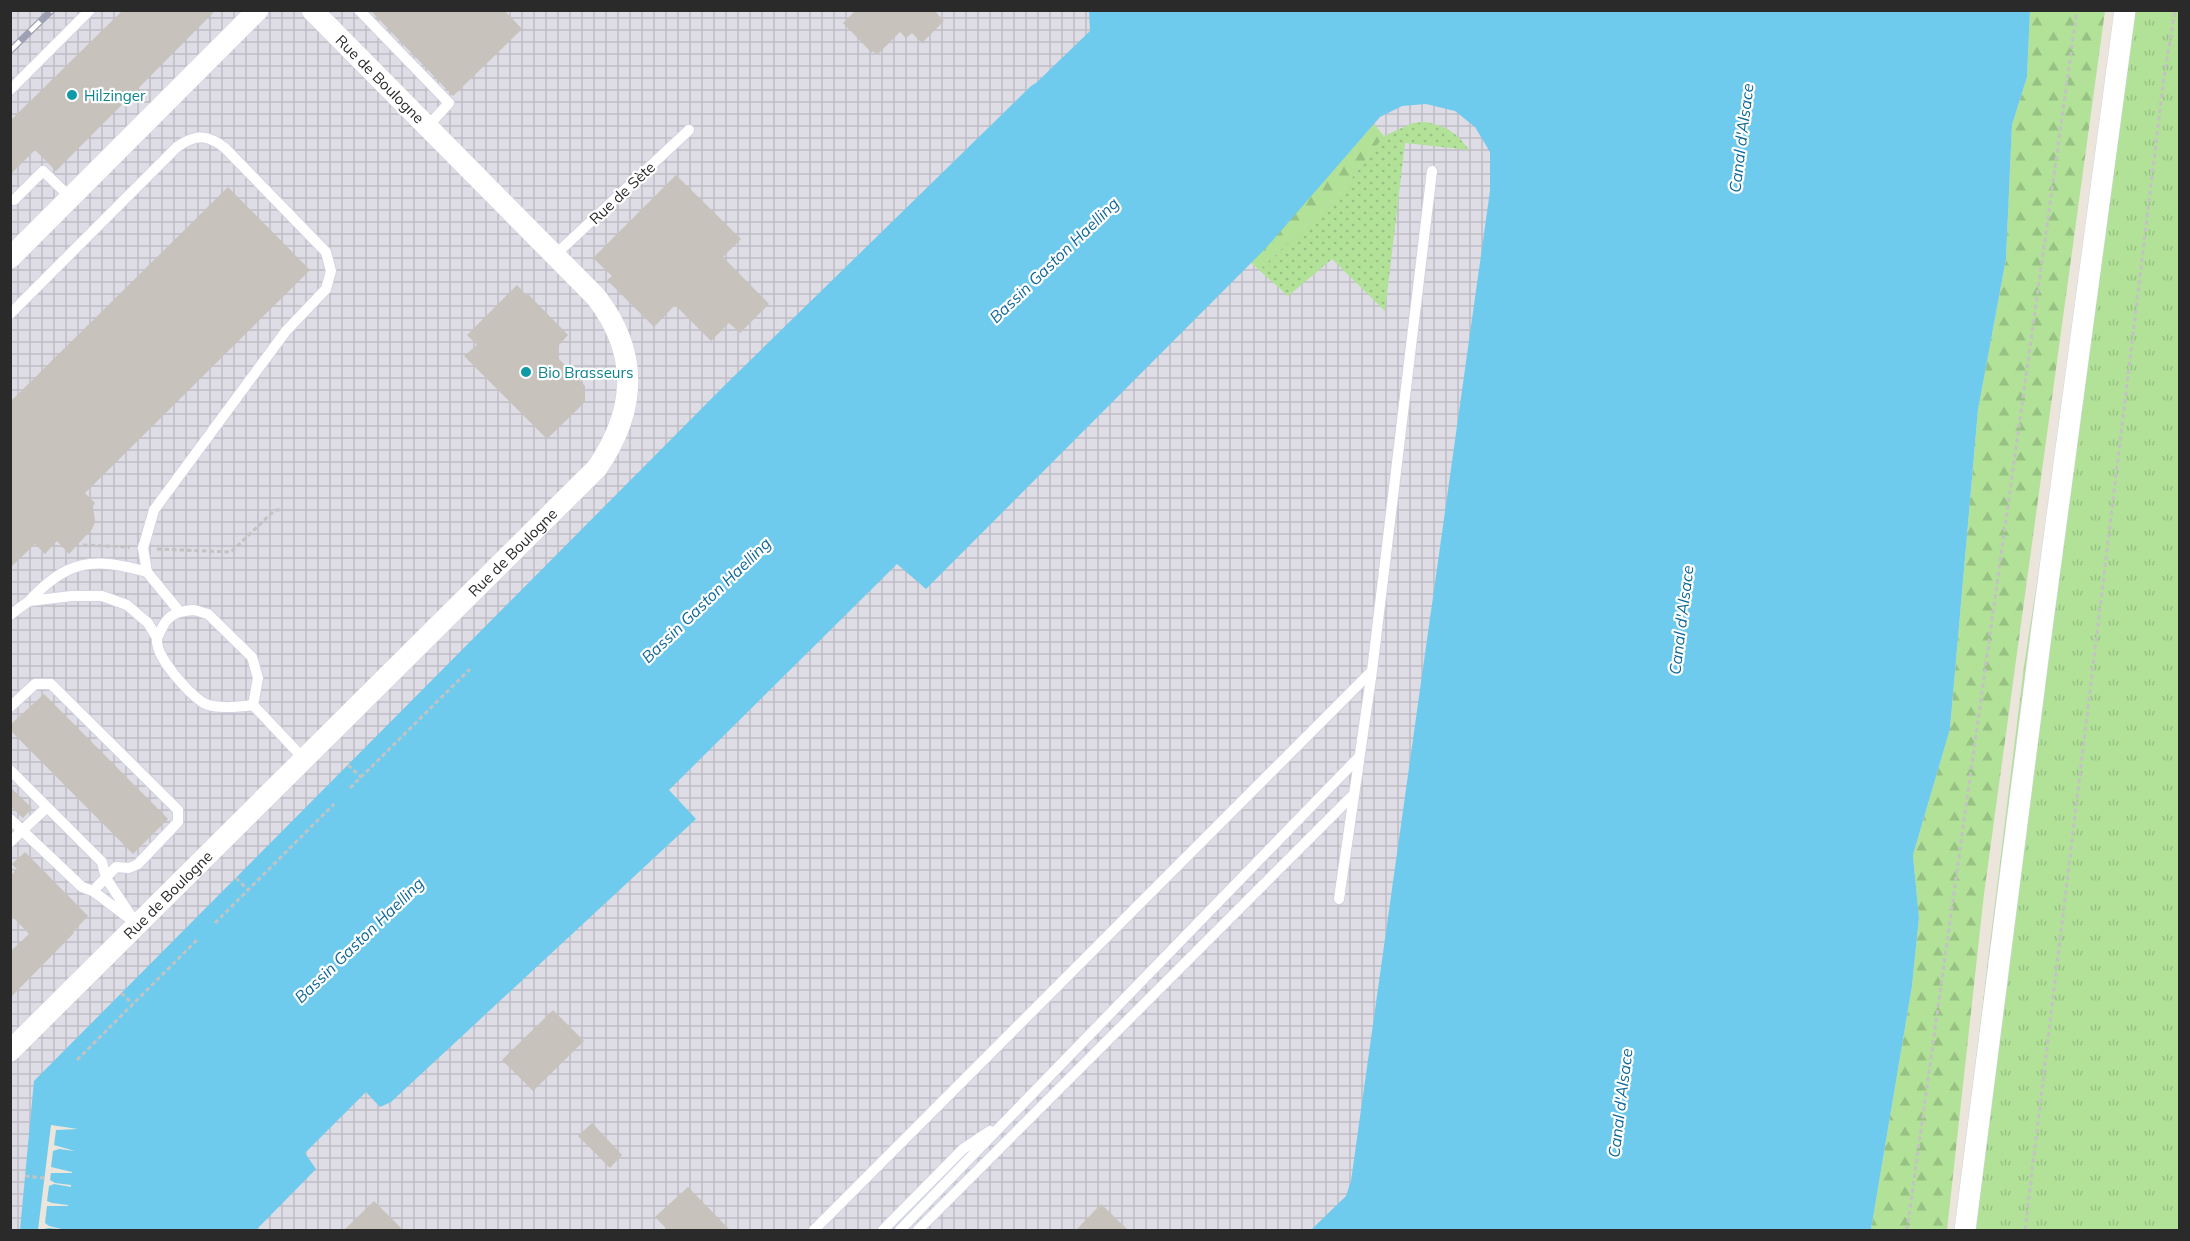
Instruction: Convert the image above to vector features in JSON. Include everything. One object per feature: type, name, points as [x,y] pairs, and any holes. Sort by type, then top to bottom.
[{"type":"street","points":[[13,251],[71,198],[258,10]]},
{"type":"street","name":"Rue de Boulogne","points":[[10,1051],[597,468],[611,447],[619,429],[628,394],[626,359],[620,339],[604,307],[312,10]]},
{"type":"street","points":[[1965,1230],[2125,10]]},
{"type":"lane","points":[[10,90],[90,10]]},
{"type":"lane","points":[[359,10],[449,103],[428,127]]},
{"type":"lane","name":"Rue de Sète","points":[[555,255],[689,130]]},
{"type":"lane","points":[[10,314],[177,147],[188,139],[202,137],[214,140],[225,148],[326,252],[331,271],[326,289],[286,331],[154,510],[144,548],[147,572],[179,611]]},
{"type":"lane","points":[[14,200],[44,171],[71,198]]},
{"type":"lane","points":[[1339,899],[1372,671],[1432,171]]},
{"type":"lane","points":[[10,615],[64,570],[91,564],[112,564],[147,572]]},
{"type":"lane","points":[[29,601],[72,596],[102,596],[128,605],[148,623],[157,638],[158,650],[165,663],[204,703],[229,707],[253,705]]},
{"type":"lane","points":[[157,638],[167,619],[179,611],[194,610],[208,614],[252,657],[258,678],[253,705]]},
{"type":"lane","points":[[814,1230],[1372,671]]},
{"type":"lane","points":[[10,707],[35,684],[51,684],[178,810],[178,822],[138,864],[129,868],[116,867],[93,891]]},
{"type":"lane","points":[[253,705],[304,759]]},
{"type":"lane","points":[[900,1230],[1359,757]]},
{"type":"lane","points":[[10,770],[102,862],[106,878],[137,925]]},
{"type":"lane","points":[[918,1230],[1354,794]]},
{"type":"lane","points":[[10,842],[47,807]]},
{"type":"lane","points":[[10,819],[82,887],[93,891],[137,925]]},
{"type":"lane","points":[[883,1230],[963,1149],[1011,1116]]},
{"type":"path","points":[[1907,1230],[2077,10]]},
{"type":"path","points":[[2025,1230],[2164,77],[2175,10]]},
{"type":"path","points":[[83,545],[231,552],[275,510],[283,510]]},
{"type":"path","points":[[350,788],[470,669]]},
{"type":"path","points":[[348,765],[361,777]]},
{"type":"path","points":[[215,923],[334,804]]},
{"type":"path","points":[[236,878],[248,890]]},
{"type":"path","points":[[77,1060],[198,939]]},
{"type":"path","points":[[122,993],[133,1004]]},
{"type":"path","points":[[25,1176],[44,1178]]},
{"type":"shaded area","points":[[10,11],[1653,11],[1438,1230],[11,1230]]},
{"type":"green space","points":[[2030,11],[2105,11],[1984,894],[1947,1230],[1871,1230],[1912,986],[1919,918],[1913,855],[1950,729],[1978,410],[2006,259],[2012,125],[2027,77]]},
{"type":"green space","points":[[2125,11],[2179,11],[2179,1230],[1955,1230],[2024,666]]},
{"type":"green space","points":[[1426,122],[1451,131],[1469,150],[1405,143],[1385,311],[1332,259],[1288,296],[1259,270],[1338,196],[1384,136],[1413,123]]},
{"type":"green space","points":[[1374,124],[1384,136],[1338,196],[1259,270],[1251,263]]},
{"type":"water","points":[[1089,11],[2030,11],[2027,77],[2012,125],[2006,259],[1978,410],[1950,729],[1913,855],[1919,918],[1912,986],[1871,1230],[1311,1230],[1346,1196],[1351,1181],[1490,191],[1490,152],[1475,127],[1455,111],[1426,104],[1402,106],[1380,117],[1266,248],[926,589],[897,564],[669,790],[696,819],[391,1102],[380,1107],[366,1092],[305,1153],[316,1169],[256,1230],[20,1230],[34,1081],[725,385],[1090,31]]},
{"type":"pier","points":[[51,1125],[78,1129],[56,1130],[54,1145],[75,1151],[59,1149],[53,1151],[51,1167],[72,1173],[51,1173],[50,1180],[71,1185],[71,1187],[54,1184],[49,1186],[47,1201],[68,1206],[47,1206],[45,1223],[65,1230],[49,1228],[38,1230]]},
{"type":"building","name":"Hilzinger","points":[[123,10],[216,10],[56,171],[35,150],[10,175],[10,121]]},
{"type":"building","points":[[370,10],[504,10],[522,29],[453,96]]},
{"type":"building","points":[[856,10],[934,10],[944,21],[922,43],[912,33],[906,38],[900,32],[877,55],[873,51],[872,53],[843,23]]},
{"type":"building","points":[[676,175],[741,239],[723,257],[769,304],[740,333],[729,323],[711,341],[675,305],[654,327],[607,280],[612,276],[593,258]]},
{"type":"building","points":[[228,187],[310,270],[85,493],[95,503],[93,506],[95,522],[92,529],[69,554],[57,541],[45,554],[35,544],[10,568],[10,402]]},
{"type":"building","name":"Bio Brasseurs","points":[[517,285],[568,335],[559,345],[558,358],[585,386],[585,402],[547,439],[464,356],[477,345],[467,335]]},
{"type":"building","points":[[44,694],[168,819],[133,854],[10,730],[10,725]]},
{"type":"building","points":[[10,787],[32,808],[23,818],[10,806]]},
{"type":"building","points":[[25,852],[88,916],[10,998],[10,952],[29,934],[10,914],[10,876],[17,869],[12,864]]},
{"type":"building","points":[[553,1010],[584,1041],[533,1091],[502,1060]]},
{"type":"building","points":[[592,1123],[622,1155],[610,1168],[578,1136]]},
{"type":"building","points":[[688,1187],[730,1230],[668,1230],[655,1217]]},
{"type":"building","points":[[374,1201],[403,1230],[344,1230]]},
{"type":"building","points":[[1101,1204],[1128,1230],[1076,1230]]},
{"type":"railway","points":[[10,51],[52,10]]},
{"type":"place","name":"Hilzinger","points":[[72,95]]},
{"type":"place","name":"Bio Brasseurs","points":[[526,372]]},
{"type":"water label","name":"Canal d'Alsace","points":[[1741,138]]},
{"type":"water label","name":"Bassin Gaston Haelling","points":[[1054,260]]},
{"type":"water label","name":"Bassin Gaston Haelling","points":[[706,600]]},
{"type":"water label","name":"Canal d'Alsace","points":[[1681,620]]},
{"type":"water label","name":"Bassin Gaston Haelling","points":[[359,940]]},
{"type":"water label","name":"Canal d'Alsace","points":[[1620,1103]]}]
